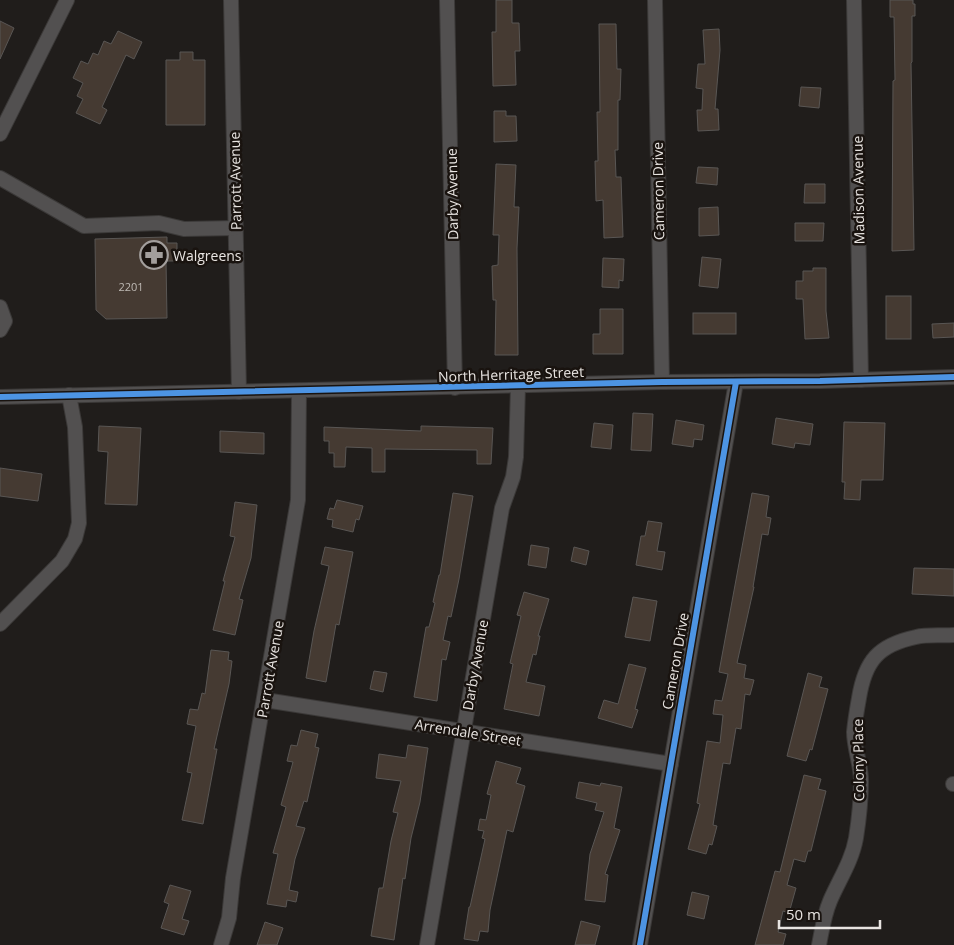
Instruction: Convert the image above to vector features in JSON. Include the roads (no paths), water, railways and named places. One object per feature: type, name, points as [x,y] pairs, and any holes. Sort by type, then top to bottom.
[{"type":"street","points":[[0,134],[67,0]]},
{"type":"street","name":"Parrott Avenue","points":[[231,0],[239,392]]},
{"type":"street","name":"Darby Avenue","points":[[447,0],[455,388]]},
{"type":"street","name":"Cameron Drive","points":[[655,0],[662,382]]},
{"type":"street","name":"Madison Avenue","points":[[854,0],[861,380]]},
{"type":"street","points":[[0,178],[84,226],[159,222],[184,229],[236,228]]},
{"type":"street","points":[[0,307],[5,321],[0,330]]},
{"type":"street","name":"North Herritage Street","points":[[0,397],[954,377]]},
{"type":"street","name":"Cameron Drive","points":[[640,945],[736,382]]},
{"type":"street","name":"Darby Avenue","points":[[427,945],[502,508],[513,477],[516,457],[518,386]]},
{"type":"street","name":"Parrott Avenue","points":[[221,945],[229,918],[233,878],[298,500],[299,391]]},
{"type":"street","points":[[0,624],[62,560],[75,539],[79,523],[76,426],[69,395]]},
{"type":"street","name":"Colony Place","points":[[819,945],[823,920],[830,900],[850,860],[856,840],[861,780],[854,733],[859,696],[865,672],[872,659],[903,640],[918,636],[954,635]]},
{"type":"street","name":"Arrendale Street","points":[[265,700],[671,764]]},
{"type":"place","name":"Walgreens","points":[[154,255]]}]
